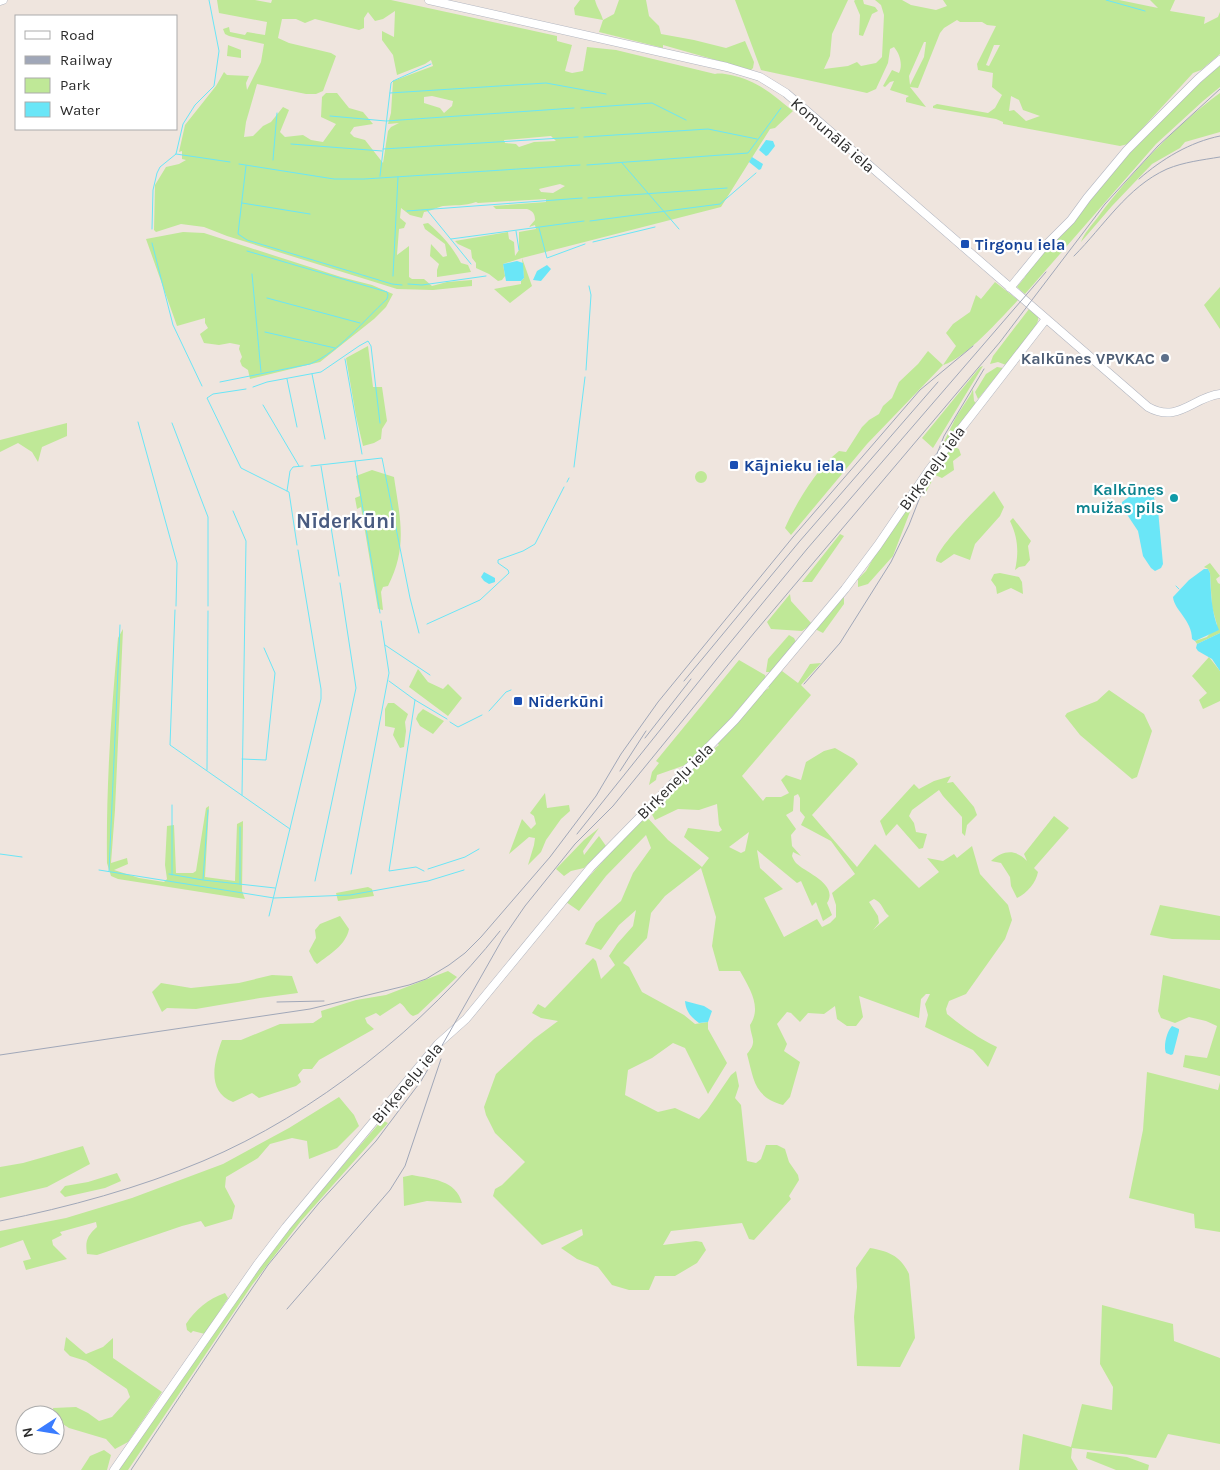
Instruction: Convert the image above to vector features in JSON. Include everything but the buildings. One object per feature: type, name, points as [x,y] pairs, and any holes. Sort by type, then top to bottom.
[{"type":"main road","name":"Komunālā iela","points":[[429,0],[727,67],[765,80],[786,93],[1148,408],[1165,414],[1178,412],[1220,394]]},
{"type":"main road","points":[[1010,288],[1042,249],[1071,220],[1127,150],[1220,60]]},
{"type":"main road","name":"Birķeneļu iela","points":[[114,1470],[257,1265],[286,1227],[438,1044],[466,1019],[591,867],[735,720],[833,604],[878,544],[929,470],[1046,319]]},
{"type":"green space","points":[[217,0],[255,0],[271,3],[272,0],[391,0],[557,36],[557,41],[572,45],[565,71],[572,73],[583,71],[587,47],[616,50],[715,74],[725,74],[741,78],[764,89],[793,111],[775,128],[770,129],[721,207],[503,264],[505,276],[502,280],[498,281],[476,268],[471,250],[455,241],[508,232],[509,239],[514,242],[515,256],[519,250],[519,232],[536,229],[535,225],[529,227],[535,220],[534,214],[527,209],[496,209],[493,206],[546,202],[546,199],[476,202],[464,205],[443,206],[424,212],[422,218],[410,215],[401,208],[400,218],[406,223],[404,228],[399,229],[397,255],[409,246],[409,277],[412,279],[424,279],[432,286],[447,282],[472,280],[472,286],[433,290],[397,289],[227,236],[204,227],[181,224],[156,232],[154,230],[155,185],[166,167],[186,160],[182,159],[182,151],[179,152],[185,125],[216,86],[224,72],[227,75],[249,76],[246,83],[247,90],[261,62],[264,44],[229,36],[225,34],[223,29],[229,27],[230,32],[245,35],[247,32],[265,35],[267,22],[219,13]],"holes":[[[395,11],[394,37],[382,31],[382,40],[393,55],[397,75],[431,60],[433,66],[393,81],[391,113],[388,124],[399,123],[388,131],[383,163],[365,140],[354,137],[350,133],[354,127],[373,124],[363,112],[349,108],[337,93],[326,93],[322,97],[321,117],[336,124],[323,142],[311,140],[303,135],[285,137],[280,132],[289,110],[283,107],[271,122],[263,126],[253,136],[244,137],[246,122],[257,84],[306,94],[316,94],[323,91],[336,56],[331,53],[289,43],[278,38],[282,19],[296,19],[305,23],[315,19],[359,30],[364,28],[364,18],[368,12],[375,21],[383,19]],[[432,96],[453,101],[452,106],[444,113],[440,108],[424,103],[424,97]],[[551,136],[556,141],[534,142],[519,147],[516,144],[505,143],[504,140]],[[560,184],[565,186],[553,193],[541,192],[539,189]]]},
{"type":"green space","points":[[580,0],[595,0],[603,20],[575,15],[574,8]]},
{"type":"green space","points":[[619,0],[646,0],[649,16],[659,26],[661,34],[726,48],[745,41],[754,62],[753,68],[751,70],[663,45],[663,48],[599,32],[603,20],[614,14]]},
{"type":"green space","points":[[735,0],[848,0],[832,34],[830,56],[824,69],[848,66],[857,62],[861,66],[876,63],[882,57],[884,15],[881,5],[875,0],[902,0],[911,5],[936,10],[947,6],[943,0],[1119,0],[1158,8],[1150,0],[1175,0],[1170,11],[1205,17],[1204,24],[1218,17],[1220,12],[1220,54],[1201,70],[1193,73],[1128,144],[1120,146],[1003,124],[1003,122],[996,119],[933,108],[937,104],[988,113],[995,108],[1002,95],[992,87],[993,73],[978,70],[977,64],[996,26],[987,25],[982,22],[960,22],[957,20],[944,28],[940,33],[918,88],[910,87],[926,107],[906,102],[906,98],[909,96],[890,90],[894,81],[885,87],[883,86],[892,70],[899,73],[901,67],[898,53],[894,47],[890,49],[888,63],[876,89],[867,93],[761,70]],"holes":[[[924,42],[926,42],[924,57],[910,85],[909,76]],[[994,45],[1000,45],[989,66],[986,65]],[[1011,96],[1019,100],[1023,110],[1040,116],[1026,121],[1014,110],[1009,111]]]},
{"type":"green space","points":[[855,0],[863,0],[864,4],[875,7],[878,11],[872,14],[863,36],[859,35],[860,15]]},
{"type":"green space","points":[[228,45],[241,50],[241,58],[227,56]]},
{"type":"green space","points":[[1220,65],[1220,87],[1156,144],[1025,294],[1017,287],[1026,273],[1129,154],[1188,94]]},
{"type":"green space","points":[[1220,93],[1220,132],[1185,142],[1180,148],[1152,164],[1081,242],[1088,229],[1139,167],[1187,119]]},
{"type":"green space","points":[[428,223],[446,241],[461,263],[468,265],[471,272],[437,277],[439,264],[430,256],[431,244],[443,257],[447,256],[445,244],[425,229],[423,224]]},
{"type":"green space","points":[[183,232],[204,233],[341,277],[372,285],[393,294],[386,307],[374,319],[320,362],[250,379],[248,370],[242,366],[240,361],[242,357],[239,349],[240,345],[204,343],[200,334],[208,328],[205,318],[177,326],[146,239]]},
{"type":"green space","points":[[522,258],[532,286],[510,303],[494,289],[521,284],[524,278]]},
{"type":"green space","points":[[995,282],[1018,300],[972,347],[962,355],[943,365],[956,346],[946,333],[953,324],[970,312],[976,295],[981,299]]},
{"type":"green space","points":[[1220,287],[1220,329],[1204,305]]},
{"type":"green space","points":[[1029,309],[1038,317],[1038,321],[1031,334],[1006,365],[998,362],[990,364],[993,356]]},
{"type":"green space","points":[[368,346],[373,387],[382,387],[387,421],[382,429],[381,439],[363,446],[346,358]]},
{"type":"green space","points":[[928,351],[943,365],[867,444],[791,535],[785,528],[795,508],[815,476],[831,458],[839,451],[846,452],[862,427],[879,414],[883,406],[892,398],[899,382],[918,364]]},
{"type":"green space","points":[[983,366],[933,448],[922,438],[980,367]]},
{"type":"green space","points":[[997,367],[1003,368],[978,399],[975,392],[986,374]]},
{"type":"green space","points":[[973,389],[974,401],[976,403],[937,456],[956,417]]},
{"type":"green space","points":[[67,423],[67,436],[42,447],[38,462],[32,452],[18,443],[0,452],[0,440]]},
{"type":"green space","points":[[953,446],[959,449],[961,455],[953,461],[954,470],[942,478],[935,475],[923,498],[928,478],[945,453]]},
{"type":"green space","points":[[372,470],[394,477],[400,519],[401,532],[398,558],[388,586],[383,587],[381,592],[383,610],[378,609],[361,507],[357,509],[355,498],[360,496],[356,476]]},
{"type":"green space","points":[[701,471],[707,477],[701,483],[695,477]]},
{"type":"green space","points":[[994,491],[1004,507],[1000,516],[975,544],[970,560],[954,554],[941,563],[936,561],[951,536]]},
{"type":"green space","points":[[913,496],[916,496],[893,556],[868,584],[858,587],[858,579],[866,571],[887,534]]},
{"type":"green space","points":[[1013,518],[1031,541],[1028,546],[1030,560],[1025,566],[1015,570],[1017,545],[1010,521]]},
{"type":"green space","points":[[840,534],[844,536],[812,582],[802,582]]},
{"type":"green space","points":[[1210,563],[1220,576],[1216,579],[1220,584],[1220,633],[1197,644],[1195,641],[1207,637],[1217,625],[1212,607],[1210,573],[1204,567]]},
{"type":"green space","points":[[1000,573],[1019,577],[1022,582],[1023,594],[1011,588],[997,594],[996,587],[991,580],[994,574]]},
{"type":"green space","points":[[790,594],[791,601],[812,624],[802,631],[771,629],[767,622]]},
{"type":"green space","points":[[844,597],[844,604],[823,633],[815,629],[841,598]]},
{"type":"green space","points":[[123,629],[111,863],[127,858],[128,864],[114,870],[139,878],[164,882],[167,879],[165,865],[167,826],[174,825],[176,873],[193,873],[196,871],[206,808],[209,806],[205,877],[235,881],[237,824],[243,821],[242,891],[245,899],[118,879],[111,876],[107,863],[107,807],[118,638]]},
{"type":"green space","points":[[789,635],[796,642],[771,672],[766,672],[768,659]]},
{"type":"green space","points":[[1209,657],[1220,671],[1220,701],[1203,709],[1199,700],[1207,693],[1192,676]]},
{"type":"green space","points":[[739,660],[765,675],[766,678],[691,763],[657,775],[656,780],[649,785],[652,772],[659,763],[656,761]]},
{"type":"green space","points":[[821,663],[801,685],[811,695],[742,776],[763,801],[766,797],[781,797],[789,793],[781,780],[786,775],[801,780],[806,762],[824,751],[835,748],[854,759],[858,764],[812,815],[857,867],[875,844],[919,888],[939,872],[927,858],[943,861],[954,854],[957,858],[972,846],[980,874],[1008,905],[1012,920],[1005,939],[966,994],[949,1001],[946,1009],[947,1014],[959,1023],[997,1047],[988,1067],[973,1050],[925,1027],[928,1015],[925,1004],[930,994],[926,994],[921,999],[919,1018],[859,996],[863,1017],[856,1026],[847,1026],[837,1019],[835,1006],[824,1014],[808,1013],[800,1022],[791,1013],[787,1012],[777,1024],[787,1044],[784,1051],[800,1062],[790,1097],[783,1105],[773,1102],[757,1086],[747,1054],[753,1043],[750,1025],[755,1012],[753,998],[740,971],[719,971],[712,946],[716,917],[701,868],[665,896],[651,913],[647,938],[623,963],[629,967],[642,992],[684,1015],[695,1024],[708,1022],[708,1029],[727,1063],[708,1094],[685,1048],[673,1043],[652,1058],[628,1070],[625,1095],[658,1112],[675,1108],[699,1119],[731,1075],[736,1071],[739,1086],[735,1098],[741,1105],[747,1161],[756,1163],[761,1159],[766,1145],[777,1145],[785,1149],[789,1162],[798,1175],[799,1180],[789,1196],[791,1199],[754,1240],[749,1239],[742,1223],[671,1231],[663,1245],[702,1242],[706,1250],[697,1263],[675,1276],[655,1276],[649,1290],[629,1290],[612,1285],[598,1267],[577,1259],[561,1248],[583,1235],[582,1229],[542,1245],[493,1196],[495,1189],[502,1185],[525,1162],[495,1133],[484,1107],[496,1074],[534,1039],[558,1021],[541,1018],[532,1013],[538,1004],[545,1008],[593,958],[596,961],[601,979],[615,965],[609,956],[633,926],[636,910],[619,925],[601,950],[585,944],[596,923],[621,901],[633,873],[651,848],[646,835],[606,876],[579,911],[566,902],[645,815],[668,840],[702,867],[709,858],[684,837],[688,828],[719,832],[722,830],[719,825],[717,804],[699,810],[678,809],[655,820],[649,809],[703,757],[719,745],[717,743],[761,693],[769,688],[768,686],[782,671],[798,683],[810,664]],"holes":[[[798,794],[800,798],[800,811],[805,817],[801,825],[831,841],[855,874],[832,893],[836,905],[836,917],[830,923],[822,927],[817,919],[784,937],[764,898],[783,889],[760,868],[757,850],[797,883],[801,881],[812,906],[816,902],[823,921],[832,915],[827,903],[830,896],[829,890],[820,880],[796,863],[792,856],[793,852],[801,856],[792,846],[791,835],[796,829],[786,815],[793,811],[794,796]],[[749,832],[745,851],[741,853],[729,847]],[[874,899],[877,901],[889,916],[873,930],[879,923],[878,916],[869,902]]]},
{"type":"green space","points":[[418,669],[428,682],[443,689],[448,684],[462,698],[448,716],[409,687]]},
{"type":"green space","points":[[1109,690],[1144,714],[1152,731],[1137,777],[1132,779],[1080,735],[1065,716],[1067,713],[1097,701]]},
{"type":"green space","points":[[388,703],[394,703],[408,714],[405,722],[404,747],[400,748],[393,735],[395,728],[385,726],[385,709]]},
{"type":"green space","points":[[423,709],[444,721],[433,734],[420,726],[416,719]]},
{"type":"green space","points":[[951,776],[947,783],[953,782],[974,807],[977,815],[967,825],[965,836],[962,833],[962,817],[939,790],[912,810],[909,816],[914,823],[916,832],[927,834],[923,848],[919,849],[897,824],[886,836],[880,821],[914,784],[919,789],[934,781]]},
{"type":"green space","points":[[545,793],[547,808],[569,805],[570,811],[561,819],[546,840],[541,852],[528,865],[535,838],[529,837],[509,854],[522,819],[531,829],[536,824],[534,816],[530,813]]},
{"type":"green space","points":[[1054,816],[1069,828],[1034,868],[1038,872],[1033,884],[1017,898],[1011,886],[1010,877],[1001,863],[991,861],[1009,852],[1018,854],[1027,861],[1024,854]]},
{"type":"green space","points":[[599,828],[583,851],[584,855],[599,836],[606,846],[584,868],[571,871],[564,876],[556,869],[584,840]]},
{"type":"green space","points":[[368,887],[372,889],[374,896],[338,901],[336,893]]},
{"type":"green space","points":[[1160,905],[1220,916],[1220,940],[1172,939],[1150,935]]},
{"type":"green space","points":[[340,916],[349,929],[345,940],[337,949],[317,964],[309,951],[316,938],[315,930],[320,924]]},
{"type":"green space","points":[[448,971],[457,977],[418,1014],[413,1016],[400,1003],[380,1016],[376,1013],[365,1018],[367,1023],[374,1029],[319,1060],[312,1069],[303,1069],[298,1075],[301,1082],[296,1086],[259,1098],[252,1093],[233,1102],[224,1097],[219,1091],[214,1075],[222,1040],[241,1040],[280,1024],[313,1023],[322,1017],[321,1011],[356,1000],[386,995]]},
{"type":"green space","points":[[272,975],[292,976],[298,993],[196,1009],[167,1008],[162,1012],[152,992],[161,983],[191,988],[239,983]]},
{"type":"green space","points":[[1163,975],[1220,989],[1220,1076],[1183,1067],[1185,1055],[1207,1058],[1217,1026],[1189,1017],[1175,1023],[1161,1018],[1158,1011]]},
{"type":"green space","points":[[1147,1072],[1218,1090],[1220,1082],[1220,1232],[1195,1228],[1194,1214],[1129,1198],[1143,1130]]},
{"type":"green space","points":[[339,1097],[354,1115],[359,1126],[337,1148],[309,1159],[307,1141],[292,1138],[270,1144],[258,1158],[226,1177],[225,1187],[235,1206],[232,1219],[205,1227],[201,1221],[97,1255],[87,1254],[86,1246],[91,1233],[97,1227],[96,1222],[60,1232],[62,1235],[52,1240],[53,1245],[67,1259],[26,1270],[23,1261],[31,1259],[23,1240],[0,1248],[0,1231],[66,1218],[132,1198],[223,1164],[289,1128]]},
{"type":"green space","points":[[382,1120],[388,1123],[301,1221],[252,1285],[128,1470],[117,1470],[287,1230]]},
{"type":"green space","points":[[83,1146],[90,1164],[47,1187],[0,1198],[0,1167],[23,1163]]},
{"type":"green space","points":[[117,1173],[121,1181],[105,1188],[65,1197],[60,1192],[65,1186],[88,1182]]},
{"type":"green space","points":[[412,1175],[449,1185],[459,1195],[462,1203],[427,1201],[404,1206],[403,1177]]},
{"type":"green space","points":[[870,1248],[893,1255],[902,1263],[909,1274],[915,1338],[900,1367],[857,1366],[854,1317],[857,1287],[856,1268]]},
{"type":"green space","points":[[225,1293],[228,1298],[205,1334],[193,1331],[191,1333],[187,1330],[186,1324],[198,1309],[213,1298]]},
{"type":"green space","points":[[1102,1305],[1173,1324],[1174,1341],[1220,1358],[1220,1444],[1168,1434],[1156,1458],[1072,1448],[1071,1458],[1078,1470],[1019,1470],[1023,1434],[1071,1447],[1082,1404],[1112,1410],[1113,1387],[1100,1364]]},
{"type":"green space","points":[[66,1337],[86,1354],[103,1347],[113,1338],[113,1358],[162,1392],[128,1442],[115,1449],[106,1439],[65,1425],[65,1407],[76,1407],[99,1421],[112,1417],[130,1397],[127,1389],[86,1361],[70,1356],[64,1350]]},
{"type":"green space","points":[[104,1450],[111,1455],[107,1470],[81,1470],[90,1456]]},
{"type":"green space","points":[[1087,1452],[1127,1457],[1149,1465],[1148,1470],[1116,1470],[1086,1458]]},
{"type":"water","points":[[766,140],[773,141],[775,146],[766,156],[759,150]]},
{"type":"water","points":[[752,157],[763,164],[761,169],[759,170],[749,162]]},
{"type":"water","points":[[517,261],[523,263],[524,278],[521,281],[506,281],[503,264]]},
{"type":"water","points":[[547,265],[551,269],[541,281],[533,280],[537,271]]},
{"type":"water","points":[[1145,485],[1153,495],[1158,510],[1163,564],[1161,568],[1155,571],[1143,556],[1138,531],[1122,507],[1122,502]]},
{"type":"water","points":[[1204,569],[1208,569],[1210,573],[1213,609],[1219,630],[1195,641],[1192,639],[1189,626],[1176,606],[1173,597],[1189,580]]},
{"type":"water","points":[[484,572],[495,578],[495,582],[489,584],[484,581],[481,577]]},
{"type":"water","points":[[1220,633],[1220,671],[1212,659],[1196,648],[1197,644]]},
{"type":"water","points":[[685,1001],[704,1006],[712,1011],[708,1022],[699,1023],[694,1019],[689,1014]]},
{"type":"water","points":[[1172,1026],[1179,1029],[1179,1031],[1173,1054],[1171,1055],[1166,1053],[1165,1043]]},
{"type":"waterway","points":[[152,229],[153,190],[157,173],[160,167],[176,154],[183,124],[195,105],[214,86],[219,51],[209,0]]},
{"type":"waterway","points":[[1106,0],[1145,11]]},
{"type":"waterway","points":[[380,176],[391,83],[431,64]]},
{"type":"waterway","points":[[390,93],[546,83],[606,94]]},
{"type":"waterway","points":[[581,108],[652,103],[686,120]]},
{"type":"waterway","points":[[330,116],[386,121],[574,108]]},
{"type":"waterway","points":[[587,165],[748,153],[781,108]]},
{"type":"waterway","points":[[273,160],[277,113]]},
{"type":"waterway","points":[[584,137],[708,129],[757,139]]},
{"type":"waterway","points":[[383,149],[578,137]]},
{"type":"waterway","points":[[291,144],[382,151]]},
{"type":"waterway","points":[[176,154],[230,162]]},
{"type":"waterway","points":[[622,163],[679,229]]},
{"type":"waterway","points":[[239,164],[334,179],[364,179],[580,165]]},
{"type":"waterway","points":[[246,166],[238,234],[247,240],[392,284],[402,285]]},
{"type":"waterway","points":[[590,221],[720,204],[756,173]]},
{"type":"waterway","points":[[393,276],[398,177]]},
{"type":"waterway","points":[[588,198],[727,188]]},
{"type":"waterway","points":[[407,211],[582,198]]},
{"type":"waterway","points":[[242,203],[310,214]]},
{"type":"waterway","points":[[427,210],[471,264]]},
{"type":"waterway","points":[[451,239],[584,221]]},
{"type":"waterway","points":[[593,242],[655,227]]},
{"type":"waterway","points":[[539,228],[547,258],[585,244]]},
{"type":"waterway","points":[[516,231],[519,250]]},
{"type":"waterway","points":[[152,243],[173,325],[202,386]]},
{"type":"waterway","points":[[220,382],[310,364],[341,344],[387,299],[388,295],[387,292],[247,251]]},
{"type":"waterway","points":[[252,274],[261,372]]},
{"type":"waterway","points":[[408,284],[422,285],[486,276]]},
{"type":"waterway","points":[[586,370],[591,295],[589,286]]},
{"type":"waterway","points":[[267,298],[360,323]]},
{"type":"waterway","points":[[265,332],[335,348]]},
{"type":"waterway","points":[[253,387],[267,382],[321,372],[368,341],[371,346],[380,423]]},
{"type":"waterway","points":[[345,359],[362,454]]},
{"type":"waterway","points":[[312,374],[325,439]]},
{"type":"waterway","points":[[574,467],[585,377]]},
{"type":"waterway","points":[[287,379],[297,427]]},
{"type":"waterway","points":[[246,389],[213,394],[207,398],[241,468],[289,492],[297,545]]},
{"type":"waterway","points":[[263,405],[299,466]]},
{"type":"waterway","points":[[138,422],[177,563],[176,606]]},
{"type":"waterway","points":[[172,423],[208,517],[208,606]]},
{"type":"waterway","points":[[311,466],[382,458],[410,598],[419,633]]},
{"type":"waterway","points":[[355,461],[380,613]]},
{"type":"waterway","points":[[287,491],[290,471],[293,467],[303,466]]},
{"type":"waterway","points":[[321,466],[339,576]]},
{"type":"waterway","points":[[567,482],[569,478]]},
{"type":"waterway","points":[[427,624],[480,600],[509,573],[508,570],[498,563],[498,560],[523,551],[535,544],[564,487]]},
{"type":"waterway","points":[[233,511],[246,541],[242,795]]},
{"type":"waterway","points":[[269,916],[321,699],[321,689],[298,550]]},
{"type":"waterway","points":[[315,881],[356,688],[340,583]]},
{"type":"waterway","points":[[1176,586],[1179,589]]},
{"type":"waterway","points":[[175,610],[170,745],[290,829]]},
{"type":"waterway","points":[[207,770],[208,611]]},
{"type":"waterway","points":[[351,874],[389,673],[381,621]]},
{"type":"waterway","points":[[109,871],[120,625]]},
{"type":"waterway","points":[[385,645],[430,675]]},
{"type":"waterway","points":[[242,759],[266,760],[275,673],[264,648]]},
{"type":"waterway","points":[[389,681],[415,700],[447,719]]},
{"type":"waterway","points":[[489,711],[506,692],[511,690]]},
{"type":"waterway","points":[[415,700],[389,871],[416,867],[424,871]]},
{"type":"waterway","points":[[450,722],[458,727],[482,715]]},
{"type":"waterway","points":[[172,805],[172,875]]},
{"type":"waterway","points":[[203,879],[208,810]]},
{"type":"waterway","points":[[240,827],[240,884]]},
{"type":"waterway","points":[[428,869],[465,857],[479,849]]},
{"type":"waterway","points":[[0,854],[22,857]]},
{"type":"waterway","points":[[99,870],[274,898],[350,895],[428,881],[464,870]]},
{"type":"waterway","points":[[169,874],[275,888]]},
{"type":"railway","points":[[131,1470],[268,1265],[319,1203],[376,1141],[421,1081],[503,938],[525,906],[575,844],[613,806],[754,633],[1000,342],[1105,204],[1158,146],[1220,89]]},
{"type":"railway","points":[[1139,179],[1177,152],[1198,142],[1220,136]]},
{"type":"railway","points":[[1074,256],[1117,208],[1140,186],[1153,177],[1167,169],[1180,165],[1220,157]]},
{"type":"railway","points":[[577,834],[807,549],[1046,272]]},
{"type":"railway","points":[[0,1055],[310,1009],[409,985],[426,979],[449,965],[465,953],[481,937],[550,857],[596,796],[621,754],[658,702],[793,537],[920,390],[973,346]]},
{"type":"railway","points":[[804,684],[840,643],[891,562],[909,525],[944,436],[984,369]]},
{"type":"railway","points":[[684,681],[799,542],[938,382]]},
{"type":"railway","points":[[645,738],[691,679]]},
{"type":"railway","points":[[620,771],[646,731]]},
{"type":"railway","points":[[0,1221],[78,1203],[179,1171],[245,1141],[286,1118],[366,1064],[403,1033],[471,966],[500,931]]},
{"type":"railway","points":[[277,1002],[324,1001]]},
{"type":"railway","points":[[287,1309],[390,1190],[405,1166],[441,1059]]},
{"type":"place","name":"Tirgoņu iela","points":[[965,244]]},
{"type":"place","name":"Kalkūnes VPVKAC","points":[[1165,358]]},
{"type":"place","name":"Kājnieku iela","points":[[734,465]]},
{"type":"place","name":"Kalkūnes muižas pils","points":[[1174,498]]},
{"type":"place","name":"Nīderkūni","points":[[518,701]]},
{"type":"district","name":"Nīderkūni","points":[[346,521]]}]
